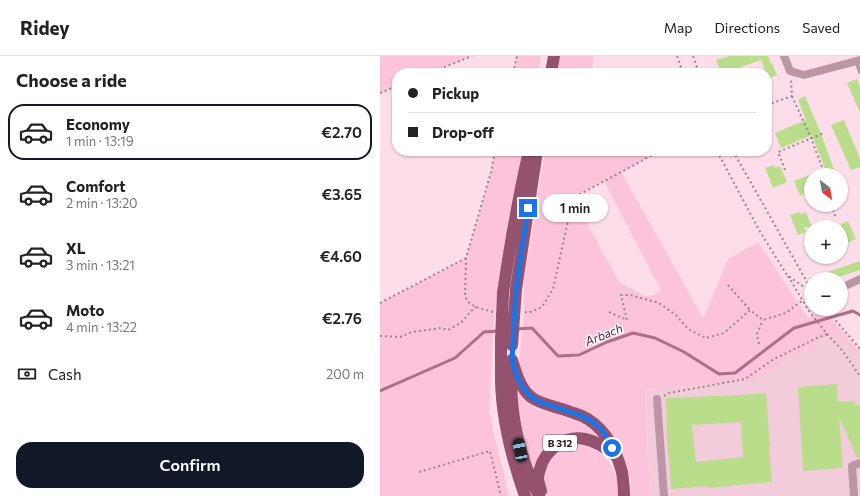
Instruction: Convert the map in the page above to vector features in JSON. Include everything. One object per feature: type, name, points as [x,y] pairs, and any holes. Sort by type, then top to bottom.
[{"type":"main road","points":[[545,68],[547,56]]},
{"type":"main road","points":[[552,68],[554,56]]},
{"type":"main road","points":[[525,496],[504,421],[501,399],[501,340],[503,293],[520,188],[528,156]]},
{"type":"main road","name":"B 312","points":[[536,156],[516,289],[511,386],[513,411],[520,450],[534,487],[540,496]]},
{"type":"main road","name":"B 312","points":[[512,360],[517,377],[531,397],[540,402],[582,416],[593,422],[602,430],[616,455],[622,473],[624,496]]},
{"type":"main road","name":"B 312","points":[[540,496],[538,478],[541,464],[548,453],[560,443],[574,438],[584,439],[604,446],[616,455]]},
{"type":"main road","points":[[520,481],[520,496]]},
{"type":"street","points":[[784,56],[790,71],[804,75],[858,60]]},
{"type":"street","points":[[848,285],[860,279]]},
{"type":"street","points":[[657,399],[664,496]]},
{"type":"street","points":[[854,496],[852,466],[860,463]]},
{"type":"lane","points":[[858,60],[860,72]]},
{"type":"path","points":[[442,68],[472,56]]},
{"type":"path","points":[[514,68],[517,56]]},
{"type":"path","points":[[677,56],[681,68]]},
{"type":"path","points":[[693,56],[697,68]]},
{"type":"path","points":[[790,71],[792,96],[822,168]]},
{"type":"path","points":[[380,93],[392,88]]},
{"type":"path","points":[[772,103],[792,96]]},
{"type":"path","points":[[785,170],[778,152],[824,133]]},
{"type":"path","points":[[494,156],[491,172],[466,258],[465,296],[468,302],[476,307],[495,312]]},
{"type":"path","points":[[528,313],[542,306],[553,289],[573,198],[651,156]]},
{"type":"path","points":[[720,156],[759,230],[787,275],[827,334],[842,350],[860,376]]},
{"type":"path","points":[[737,156],[804,276]]},
{"type":"path","points":[[834,212],[836,218]]},
{"type":"path","points":[[380,303],[466,258]]},
{"type":"path","points":[[787,275],[804,287]]},
{"type":"path","points":[[728,285],[750,310],[763,320]]},
{"type":"path","points":[[609,312],[626,320],[621,295],[630,295],[659,303],[677,316],[688,329],[706,338],[724,333],[750,310]]},
{"type":"path","points":[[759,344],[757,334],[763,320],[786,313],[803,300]]},
{"type":"path","points":[[380,336],[400,337],[412,332],[441,328],[448,330],[463,321],[476,307]]},
{"type":"path","points":[[832,316],[860,349]]},
{"type":"path","points":[[657,399],[669,393],[745,379],[774,359],[827,334]]},
{"type":"path","points":[[419,472],[490,451],[501,496]]},
{"type":"shaded area","points":[[380,56],[472,56],[442,68],[392,68],[392,88],[380,93]]},
{"type":"shaded area","points":[[517,56],[541,56],[539,68],[514,68]]},
{"type":"shaded area","points":[[560,56],[594,56],[592,68],[559,68]]},
{"type":"shaded area","points":[[494,156],[522,156],[509,214],[497,294],[489,412],[509,496],[380,496],[380,303],[466,258],[491,172]]},
{"type":"shaded area","points":[[544,156],[648,156],[621,172],[703,318],[728,259],[758,242],[804,312],[804,316],[807,316],[808,318],[813,316],[829,316],[860,352],[860,357],[833,333],[749,382],[645,389],[650,496],[630,496],[631,480],[617,442],[599,419],[574,407],[545,399],[533,393],[523,381],[519,364],[524,312],[524,280]],"holes":[[[604,181],[661,290],[654,295],[644,296],[619,282],[573,198]]]},
{"type":"shaded area","points":[[833,333],[860,357],[860,496],[650,496],[645,389],[749,382]]},
{"type":"shaded area","points":[[520,393],[536,408],[578,422],[589,428],[604,440],[573,435],[533,473],[521,431],[516,395]]},
{"type":"shaded area","points":[[583,445],[595,450],[606,458],[616,476],[618,496],[547,496],[543,475],[548,463],[562,450],[568,447]]},
{"type":"building","points":[[729,56],[768,56],[777,75],[772,77],[772,68],[764,68],[761,60],[738,68],[719,68],[716,60]]},
{"type":"building","points":[[857,79],[860,86],[860,113],[847,83]]},
{"type":"building","points":[[805,96],[833,168],[825,168],[812,135],[781,148],[775,133],[806,120],[798,100]]},
{"type":"building","points":[[844,120],[860,158],[860,167],[851,170],[831,125]]},
{"type":"building","points":[[774,165],[775,168],[780,166],[787,182],[773,188],[765,168]]},
{"type":"building","points":[[804,177],[804,194],[800,196],[794,181]]},
{"type":"building","points":[[799,212],[800,214],[806,212],[809,220],[804,220],[804,233],[798,235],[790,215]]},
{"type":"building","points":[[848,221],[856,239],[848,243]]},
{"type":"building","points":[[860,261],[860,270],[848,274],[848,272],[827,272]]},
{"type":"building","points":[[837,384],[838,402],[854,401],[856,405],[860,405],[860,458],[857,458],[839,417],[843,468],[803,471],[798,387]]},
{"type":"building","points":[[766,393],[772,482],[707,488],[707,486],[671,489],[666,398]],"holes":[[[741,422],[743,457],[696,462],[692,425]]]},
{"type":"waterway","name":"Arbach","points":[[516,329],[532,328],[558,356],[579,355],[607,342],[633,333],[655,338],[684,352],[719,374],[735,373],[794,328],[853,311],[860,315]]},
{"type":"waterway","name":"Arbach","points":[[380,391],[455,358],[484,332],[498,331]]},
{"type":"route","points":[[528,208],[516,289],[512,360],[517,377],[531,397],[540,402],[582,416],[593,422],[602,430],[612,448]]}]
